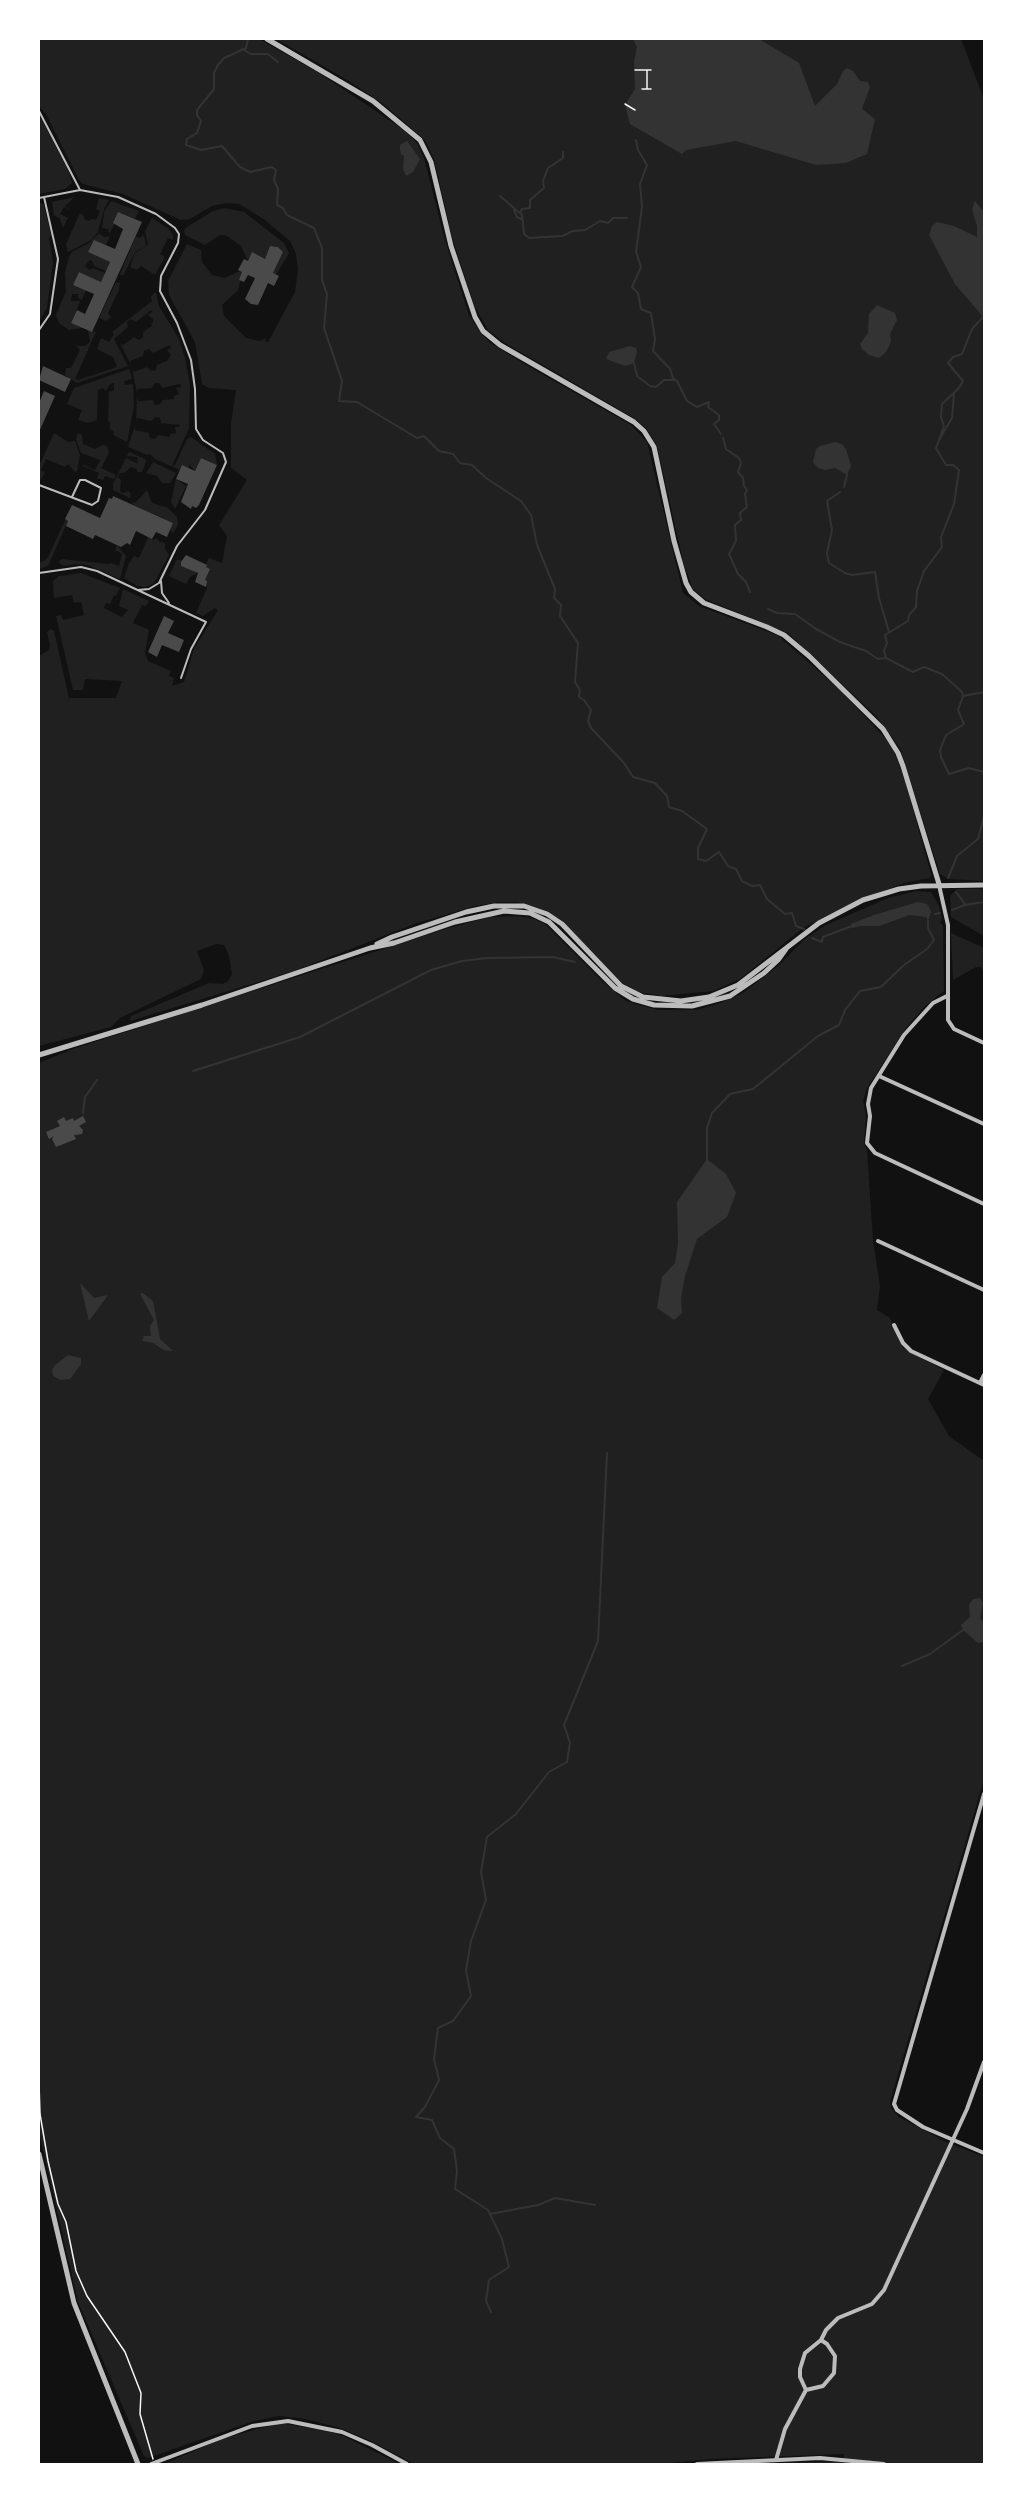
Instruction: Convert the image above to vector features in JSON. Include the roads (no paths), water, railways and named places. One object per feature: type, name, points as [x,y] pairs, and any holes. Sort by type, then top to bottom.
[{"type":"street","points":[[267,39],[373,101],[420,140],[431,162],[451,246],[479,325],[500,345],[634,422],[644,431],[654,447],[674,541],[686,583],[691,592],[704,603],[784,635],[809,656],[883,729],[903,766],[939,884],[948,924],[949,981],[946,1014],[951,1026],[984,1043]]},
{"type":"street","points":[[39,1055],[202,1005],[370,948],[392,937],[452,915],[494,906],[524,906],[547,914],[561,924],[621,986],[643,997],[681,1001],[724,992],[752,976],[819,923],[850,906],[899,889],[939,884],[984,885]]},
{"type":"street","points":[[947,996],[933,1003],[915,1022],[894,1049],[879,1076],[869,1096],[870,1121],[866,1133],[867,1143],[875,1154],[984,1204]]},
{"type":"street","points":[[879,1076],[984,1124]]},
{"type":"street","points":[[878,1241],[984,1290]]},
{"type":"street","points":[[894,1325],[903,1343],[911,1351],[982,1384],[984,1375]]},
{"type":"street","points":[[984,1794],[894,2098],[897,2110],[923,2127],[984,2153]]},
{"type":"street","points":[[806,2390],[800,2377],[800,2364],[809,2348],[821,2340],[826,2330],[838,2318],[866,2307],[880,2296],[967,2109],[984,2062]]},
{"type":"street","points":[[39,2154],[74,2303],[138,2464]]},
{"type":"street","points":[[776,2460],[791,2415],[806,2390],[823,2386],[834,2373],[835,2356],[832,2349],[821,2340]]},
{"type":"street","points":[[151,2464],[241,2429],[270,2422],[288,2421],[325,2427],[358,2438],[407,2464]]},
{"type":"street","points":[[697,2464],[820,2458],[884,2464]]},
{"type":"lane","points":[[39,111],[80,190]]},
{"type":"lane","points":[[39,198],[80,190],[104,193],[135,203],[164,219],[179,234],[178,243],[161,276],[160,291],[177,323],[191,360],[195,389],[196,429],[203,440],[223,453],[226,462],[205,510],[177,546],[162,578],[153,588],[138,590]]},
{"type":"lane","points":[[39,330],[50,314],[58,259],[44,197]]},
{"type":"lane","points":[[39,485],[69,498],[94,505],[101,488],[80,480],[72,497]]},
{"type":"lane","points":[[39,573],[81,567],[97,571],[206,622],[191,650],[181,678]]},
{"type":"lane","points":[[162,578],[162,593],[172,606]]},
{"type":"waterway","points":[[248,39],[246,48],[224,58],[218,65],[214,73],[214,89],[197,110],[201,121],[197,133],[187,139],[186,145],[201,150],[222,146],[240,167],[250,172],[272,167],[276,170],[274,180],[278,189],[277,205],[283,208],[287,215],[314,228],[322,248],[322,280],[327,294],[324,328],[342,381],[339,401],[357,402],[417,438],[424,436],[439,451],[453,454],[460,463],[472,465],[486,478],[521,501],[531,515],[537,545],[555,589],[554,598],[561,605],[560,616],[578,643],[575,682],[580,690],[579,697],[591,710],[588,721],[591,728],[624,763],[633,777],[655,783],[667,796],[669,807],[682,811],[707,829],[698,848],[698,859],[706,861],[719,852],[728,866],[736,869],[742,881],[752,886],[760,885],[767,899],[785,914],[792,913],[796,926],[804,929]]},
{"type":"waterway","points":[[242,49],[251,54],[268,54],[278,62]]},
{"type":"waterway","points":[[636,140],[638,150],[647,165],[640,184],[642,207],[636,252],[641,267],[632,287],[638,293],[641,309],[651,313],[655,339],[653,351],[670,369],[687,401],[697,407],[709,402],[708,407],[719,415],[719,420],[714,424],[721,434]]},
{"type":"waterway","points":[[520,213],[522,209],[530,208],[530,200],[544,188],[543,181],[548,168],[563,158],[563,152]]},
{"type":"waterway","points":[[500,196],[522,215],[524,234],[529,238],[562,236],[573,231],[585,230],[600,221],[608,223],[613,218],[627,218]]},
{"type":"waterway","points":[[514,210],[517,217],[523,220]]},
{"type":"waterway","points":[[983,317],[972,329],[962,354],[953,357],[948,363],[963,381],[942,404],[941,417],[944,426],[936,448],[946,465],[953,465],[959,470],[954,504],[941,537],[942,547],[924,571],[917,591],[916,607],[909,615],[908,621],[885,635],[887,643],[884,651],[886,658],[913,672],[924,667],[942,674],[962,692],[963,696],[958,710],[964,724],[946,735],[940,750],[941,757],[949,774],[969,768],[984,772]]},
{"type":"waterway","points":[[634,363],[637,376],[650,386],[656,387],[664,380],[674,380]]},
{"type":"waterway","points":[[939,440],[952,418],[954,393]]},
{"type":"waterway","points":[[723,438],[726,449],[739,458],[741,463],[738,472],[747,490],[745,494],[747,507],[740,513],[741,520],[735,525],[736,541],[729,554],[750,592]]},
{"type":"waterway","points":[[844,487],[847,475]]},
{"type":"waterway","points":[[840,492],[827,501],[832,530],[827,553],[829,563],[852,575],[875,572],[879,598],[889,632]]},
{"type":"waterway","points":[[768,609],[777,613],[795,614],[840,642],[866,651],[878,659],[886,658]]},
{"type":"waterway","points":[[963,696],[984,692]]},
{"type":"waterway","points":[[948,878],[957,856],[978,839],[984,817]]},
{"type":"waterway","points":[[956,892],[965,904]]},
{"type":"waterway","points":[[952,910],[984,902]]},
{"type":"waterway","points":[[935,914],[940,913]]},
{"type":"waterway","points":[[707,1159],[707,1128],[712,1113],[730,1094],[753,1089],[818,1036],[839,1025],[845,1010],[860,991],[881,987],[904,965],[927,949],[934,940],[928,928],[928,921]]},
{"type":"waterway","points":[[812,938],[822,942],[823,937],[852,926]]},
{"type":"waterway","points":[[193,1071],[300,1037],[431,970],[462,961],[487,958],[553,957],[575,962]]},
{"type":"waterway","points":[[83,1113],[85,1097],[97,1080]]},
{"type":"waterway","points":[[491,2312],[486,2301],[489,2280],[509,2267],[502,2239],[488,2210],[455,2189],[457,2171],[454,2149],[440,2138],[432,2120],[416,2117],[425,2107],[439,2080],[434,2059],[438,2028],[453,2021],[471,1996],[466,1970],[471,1941],[486,1900],[481,1872],[487,1837],[516,1814],[549,1772],[567,1762],[570,1743],[564,1725],[598,1641],[607,1453]]},
{"type":"waterway","points":[[902,1666],[930,1654],[963,1630]]},
{"type":"waterway","points":[[490,2214],[538,2205],[555,2198],[595,2205]]}]
